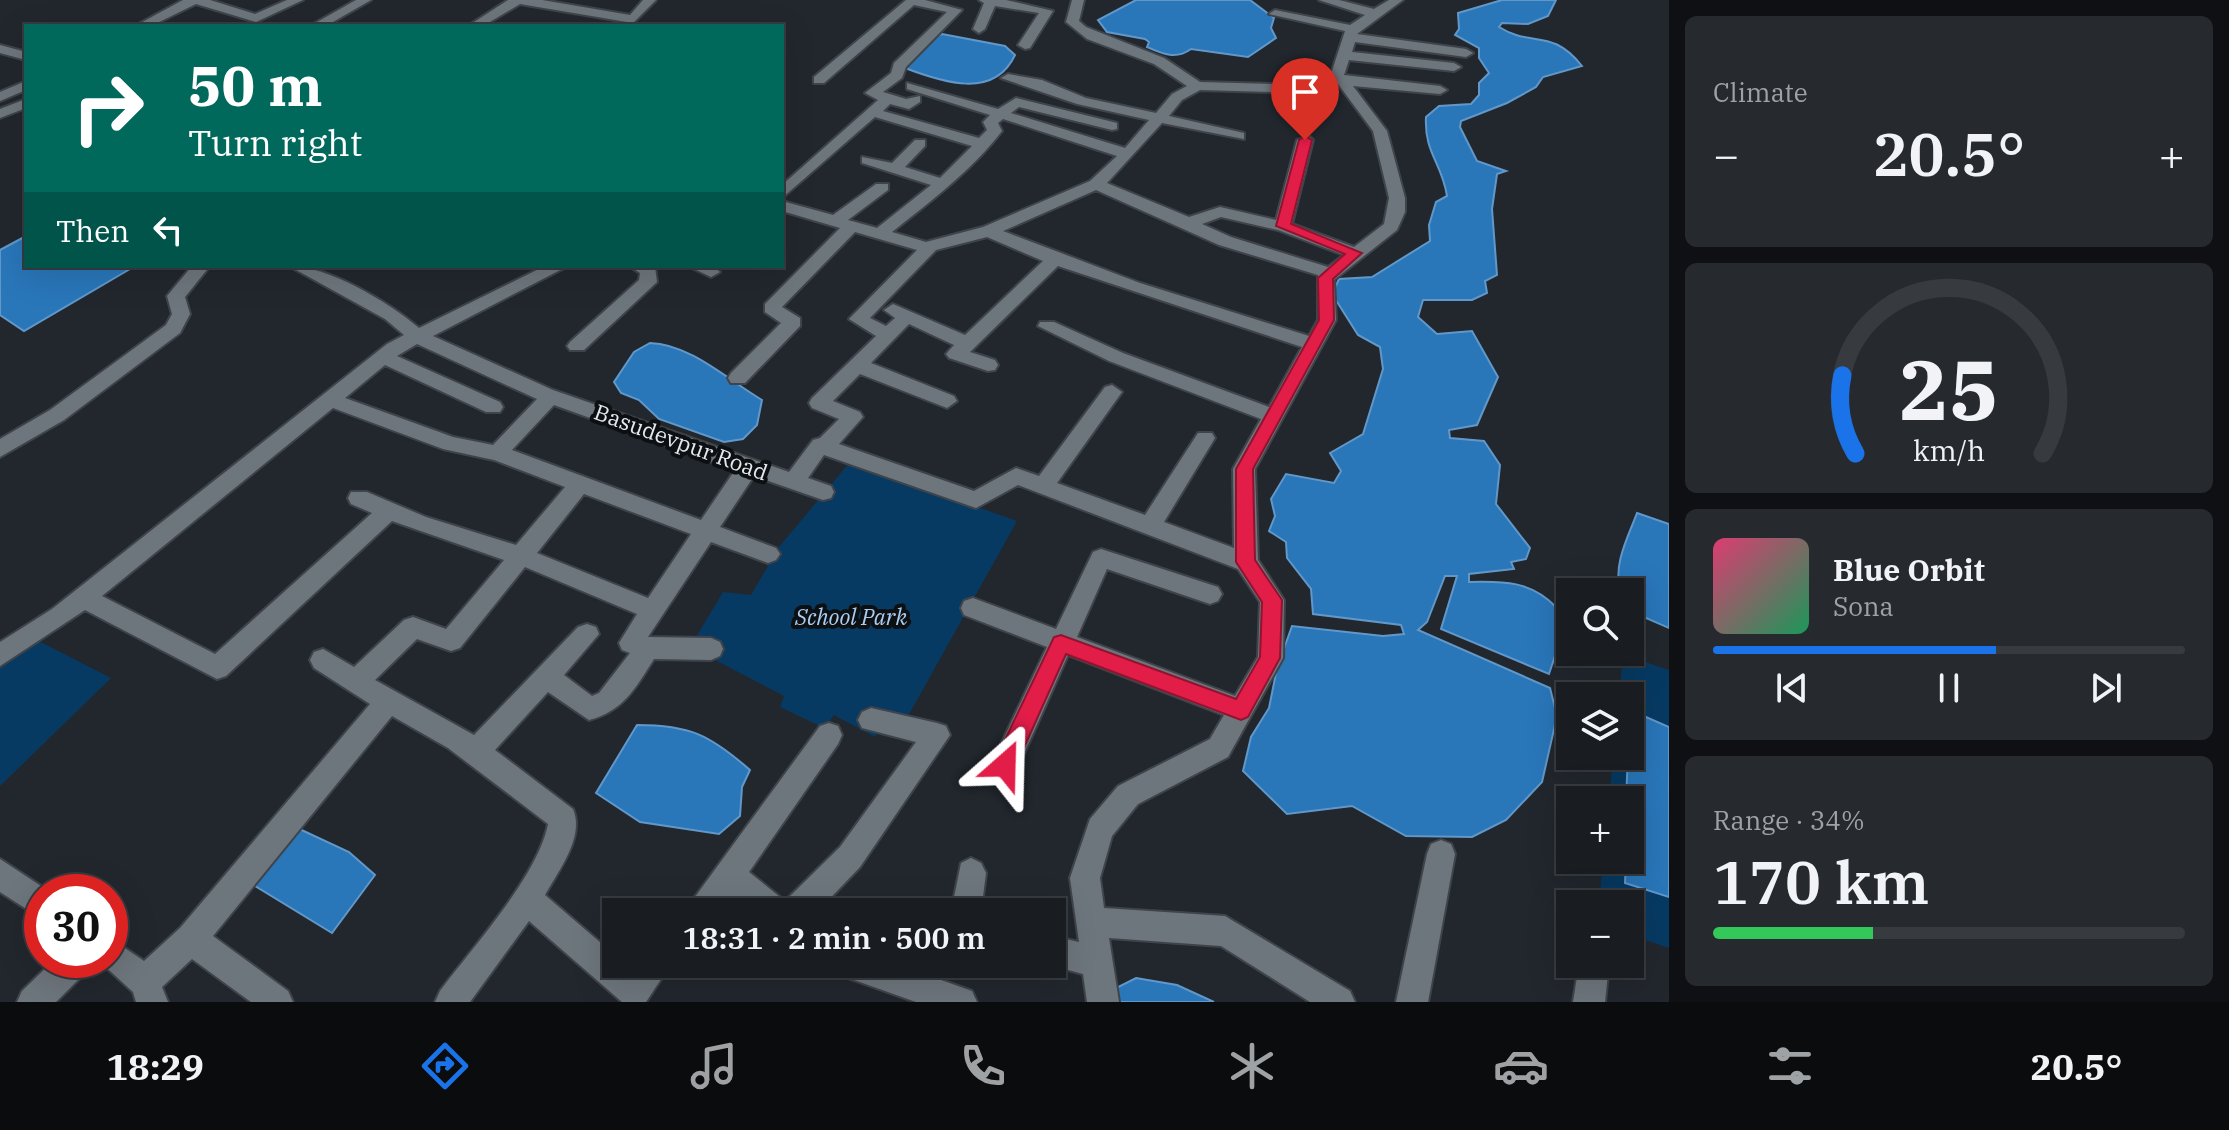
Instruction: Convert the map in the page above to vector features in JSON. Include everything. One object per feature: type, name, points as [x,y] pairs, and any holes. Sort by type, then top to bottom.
[{"type":"street","points":[[145,24],[195,0],[256,18],[297,0]]},
{"type":"street","points":[[320,24],[365,0]]},
{"type":"street","points":[[477,24],[518,0],[633,19],[650,0]]},
{"type":"street","points":[[819,80],[912,0],[956,10],[899,66],[897,75],[872,93],[909,105],[914,92],[1004,112],[1128,154]]},
{"type":"street","points":[[985,0],[1047,11],[1025,45]]},
{"type":"street","points":[[1078,0],[1072,22],[1079,28],[1100,41],[1160,62],[1197,86]]},
{"type":"street","points":[[1325,0],[1377,14]]},
{"type":"street","points":[[979,29],[991,1]]},
{"type":"street","points":[[1103,1002],[1085,878],[1100,829],[1128,795],[1219,748],[1270,658],[1272,600],[1246,562],[1244,469],[1327,320],[1325,278],[1391,226],[1397,212],[1397,198],[1380,131],[1340,80],[1351,33],[1394,1]]},
{"type":"street","points":[[1275,14],[1351,33],[1466,53]]},
{"type":"street","points":[[0,49],[24,55]]},
{"type":"street","points":[[1344,55],[1454,67]]},
{"type":"street","points":[[1008,78],[1158,119],[1239,136]]},
{"type":"street","points":[[784,207],[929,247],[989,231],[1096,184],[1128,154],[1177,97],[1197,86],[1304,89],[1340,80],[1440,90]]},
{"type":"street","points":[[0,97],[24,86]]},
{"type":"street","points":[[784,191],[887,99]]},
{"type":"street","points":[[878,235],[943,184],[995,131],[990,122],[1016,102],[1112,126]]},
{"type":"street","points":[[0,114],[24,104]]},
{"type":"street","points":[[872,112],[983,144]]},
{"type":"street","points":[[1283,226],[1305,140]]},
{"type":"street","points":[[894,169],[920,143]]},
{"type":"street","points":[[867,160],[943,184]]},
{"type":"street","points":[[1096,184],[1225,241],[1331,273]]},
{"type":"street","points":[[738,378],[793,322],[771,308],[844,223],[882,187]]},
{"type":"street","points":[[1188,223],[1220,212],[1283,226],[1355,253]]},
{"type":"street","points":[[989,231],[1055,259],[1313,344]]},
{"type":"street","points":[[887,334],[858,319],[929,247]]},
{"type":"street","points":[[988,365],[956,354],[1055,259]]},
{"type":"street","points":[[0,449],[57,415],[173,329],[181,314],[176,296],[199,268]]},
{"type":"street","name":"Basudevpur Road","points":[[302,268],[392,315],[416,336],[550,397],[794,482],[820,445],[823,447],[853,417],[819,403],[857,365]]},
{"type":"street","points":[[0,655],[84,598],[383,357],[416,336],[555,268]]},
{"type":"street","points":[[577,346],[648,282],[649,271],[642,268]]},
{"type":"street","points":[[878,302],[967,343]]},
{"type":"street","points":[[906,317],[857,365],[947,401]]},
{"type":"street","points":[[1047,326],[1116,357],[1273,416]]},
{"type":"street","points":[[383,357],[493,407]]},
{"type":"street","points":[[1043,486],[1112,392]]},
{"type":"street","points":[[497,453],[550,397]]},
{"type":"street","points":[[331,400],[450,444],[497,453],[768,554]]},
{"type":"street","points":[[1150,526],[1205,438]]},
{"type":"street","points":[[823,447],[976,500],[1016,476],[1246,562]]},
{"type":"street","points":[[711,649],[647,648],[631,643],[749,466]]},
{"type":"street","points":[[794,482],[823,492]]},
{"type":"street","points":[[356,681],[413,627],[451,641],[579,485]]},
{"type":"street","points":[[359,498],[521,556],[653,610]]},
{"type":"street","points":[[84,598],[217,668],[389,511]]},
{"type":"street","points":[[1005,765],[1101,558],[1210,594]]},
{"type":"street","points":[[973,608],[1241,710]]},
{"type":"street","points":[[475,752],[587,634]]},
{"type":"street","points":[[546,676],[589,708],[600,707],[611,700],[647,648]]},
{"type":"street","points":[[323,660],[388,702],[425,717],[563,819],[559,840],[527,899],[451,1002]]},
{"type":"street","points":[[128,971],[148,992],[388,702]]},
{"type":"street","points":[[810,898],[850,857],[937,735],[871,720]]},
{"type":"street","points":[[710,898],[829,735]]},
{"type":"street","points":[[1412,1002],[1441,854]]},
{"type":"street","points":[[968,898],[971,873]]},
{"type":"street","points":[[0,874],[24,891]]},
{"type":"street","points":[[729,875],[758,898]]},
{"type":"street","points":[[527,899],[638,997],[648,978]]},
{"type":"street","points":[[1092,922],[1225,931],[1339,1002]]},
{"type":"street","points":[[191,939],[277,1002]]},
{"type":"street","points":[[1066,954],[1099,962]]},
{"type":"street","points":[[33,1002],[58,978]]},
{"type":"street","points":[[892,978],[961,1002]]},
{"type":"street","points":[[1589,1002],[1592,978]]},
{"type":"green space","name":"School Park","points":[[850,462],[1017,521],[903,725],[884,724],[875,737],[834,715],[824,728],[780,707],[784,696],[690,647],[723,592],[751,595],[779,547]]},
{"type":"green space","points":[[23,633],[111,678],[0,786],[0,652]]},
{"type":"green space","points":[[1644,662],[1669,670],[1669,948],[1644,940],[1644,890],[1600,890],[1602,874],[1644,874],[1644,786],[1610,786],[1612,770],[1644,770],[1644,682],[1620,682],[1622,666],[1644,666]]},
{"type":"shaded area","points":[[1136,0],[1250,0],[1274,18],[1271,28],[1276,38],[1248,57],[1191,49],[1175,55],[1164,54],[1147,47],[1149,42],[1145,39],[1107,32],[1098,20]]},
{"type":"shaded area","points":[[1502,0],[1556,0],[1548,16],[1528,24],[1502,23],[1499,27],[1561,46],[1582,66],[1543,77],[1536,87],[1507,103],[1461,121],[1460,127],[1477,161],[1506,171],[1497,174],[1492,209],[1497,275],[1485,281],[1487,293],[1472,300],[1423,300],[1418,317],[1437,334],[1472,331],[1498,377],[1477,425],[1449,430],[1450,438],[1484,441],[1500,465],[1496,504],[1530,548],[1526,559],[1511,562],[1514,569],[1469,574],[1469,582],[1516,584],[1547,598],[1556,607],[1556,653],[1549,674],[1441,629],[1457,576],[1445,576],[1427,622],[1418,630],[1550,688],[1556,720],[1542,782],[1506,820],[1472,837],[1406,836],[1352,806],[1287,814],[1243,771],[1251,737],[1269,708],[1277,668],[1292,626],[1383,636],[1404,634],[1401,625],[1313,614],[1311,589],[1287,558],[1286,542],[1269,531],[1275,516],[1271,499],[1286,474],[1334,483],[1341,471],[1330,453],[1363,434],[1383,369],[1380,347],[1358,335],[1332,294],[1339,279],[1372,277],[1430,241],[1429,225],[1436,202],[1447,196],[1430,149],[1426,117],[1439,106],[1471,104],[1479,95],[1479,83],[1489,73],[1479,58],[1479,48],[1455,35],[1459,29],[1458,13]]},
{"type":"shaded area","points":[[942,34],[1005,46],[1015,55],[1006,69],[981,83],[951,82],[905,68],[933,37]]},
{"type":"shaded area","points":[[24,237],[24,268],[130,269],[24,331],[0,315],[0,250]]},
{"type":"shaded area","points":[[650,343],[694,356],[762,400],[757,425],[743,439],[724,442],[659,419],[639,400],[621,393],[614,382],[634,352]]},
{"type":"shaded area","points":[[1637,513],[1669,524],[1669,628],[1644,617],[1644,578],[1619,578],[1626,542]]},
{"type":"shaded area","points":[[1644,716],[1669,727],[1669,897],[1625,883],[1625,874],[1644,874],[1644,786],[1627,786],[1627,770],[1644,770]]},
{"type":"shaded area","points":[[637,725],[671,727],[698,734],[723,748],[750,770],[742,787],[740,816],[719,834],[640,822],[596,793]]},
{"type":"shaded area","points":[[293,826],[349,852],[375,875],[332,933],[250,883]]},
{"type":"shaded area","points":[[1136,978],[1177,985],[1214,1002],[1116,1002],[1116,988]]},
{"type":"route","points":[[1005,765],[1061,643],[1241,710],[1270,658],[1272,600],[1246,562],[1244,469],[1327,320],[1325,278],[1355,253],[1283,226],[1305,140]]}]
